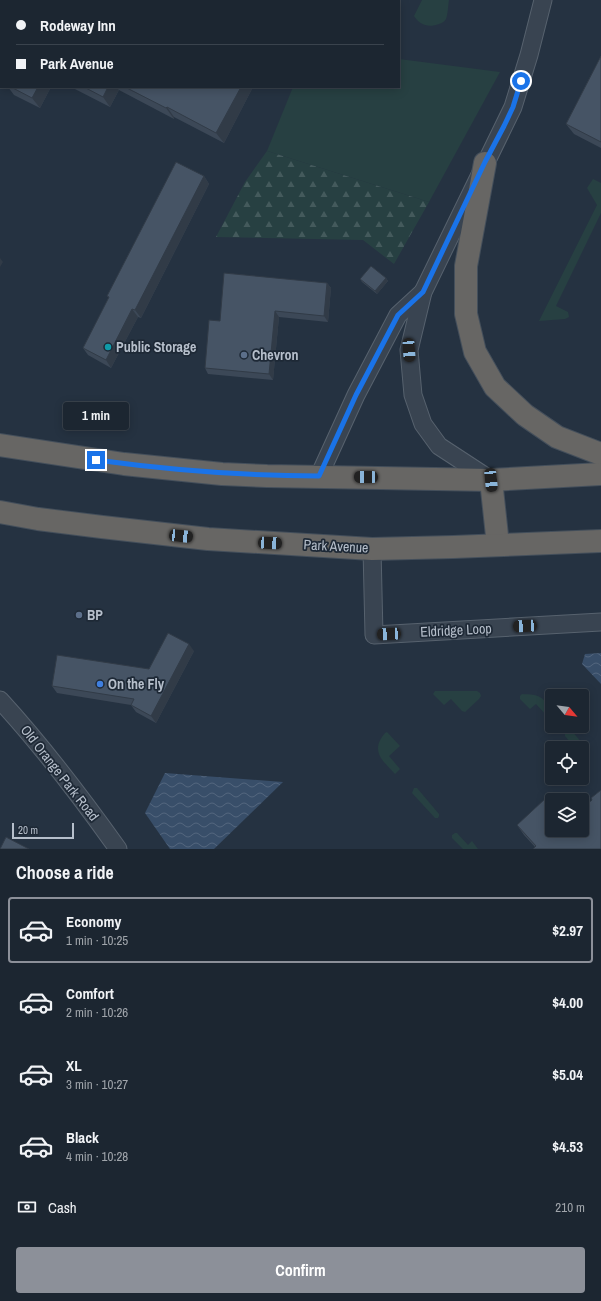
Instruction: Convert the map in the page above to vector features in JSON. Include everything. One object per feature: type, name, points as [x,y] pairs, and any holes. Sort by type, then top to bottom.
[{"type":"highway","points":[[485,162],[466,266],[466,314],[475,352],[495,387],[525,415],[557,437],[601,454]]},
{"type":"highway","points":[[0,445],[124,464],[267,476],[491,480],[601,474]]},
{"type":"highway","points":[[491,480],[498,545]]},
{"type":"highway","name":"Park Avenue","points":[[0,512],[38,519],[208,539],[372,549],[601,541]]},
{"type":"street","points":[[491,480],[439,446],[422,424],[413,395],[409,350],[423,292],[513,107],[529,55],[543,0]]},
{"type":"street","points":[[319,476],[356,395],[398,315],[423,292]]},
{"type":"street","name":"Eldridge Loop","points":[[372,549],[374,635],[601,622]]},
{"type":"street","name":"Old Orange Park Road","points":[[0,700],[72,786],[118,849]]},
{"type":"green space","points":[[422,0],[449,0],[446,19],[440,24],[431,26],[419,22],[414,16]]},
{"type":"green space","points":[[400,59],[500,72],[429,202],[267,151],[293,88],[400,88]]},
{"type":"green space","points":[[267,151],[429,202],[394,264],[363,240],[216,237],[245,182]]},
{"type":"green space","points":[[593,179],[601,183],[601,213],[556,306],[568,312],[569,317],[565,319],[539,321],[597,205],[587,188]]},
{"type":"green space","points":[[435,691],[477,691],[481,696],[465,712],[462,711],[451,699],[444,705],[433,694]]},
{"type":"green space","points":[[522,694],[536,695],[542,698],[545,701],[545,714],[536,704],[530,709],[520,699]]},
{"type":"green space","points":[[387,732],[400,746],[389,756],[400,769],[395,774],[382,760],[378,750],[378,745],[381,739]]},
{"type":"green space","points":[[565,733],[574,733],[580,741],[569,741],[565,736]]},
{"type":"green space","points":[[414,788],[417,788],[439,814],[438,818],[435,818],[412,793]]},
{"type":"green space","points":[[457,833],[468,845],[472,841],[478,849],[463,849],[452,838],[452,835]]},
{"type":"water","points":[[601,653],[601,684],[582,664],[585,654]]},
{"type":"water","points":[[165,773],[283,782],[214,849],[170,849],[145,813]]},
{"type":"building","points":[[601,56],[601,142],[566,124]]},
{"type":"building","points":[[13,88],[37,88],[32,98]]},
{"type":"building","points":[[86,88],[108,88],[103,97]]},
{"type":"building","points":[[127,88],[240,88],[216,133],[167,107],[166,108]]},
{"type":"building","points":[[176,162],[204,176],[135,310],[132,309],[106,360],[83,348],[109,297],[107,296]]},
{"type":"building","points":[[371,266],[386,278],[375,291],[360,279]]},
{"type":"building","points":[[224,273],[327,283],[324,316],[275,311],[269,374],[205,368],[209,320],[220,321]]},
{"type":"building","points":[[168,633],[189,644],[151,716],[131,705],[134,699],[52,686],[57,655],[149,669]]},
{"type":"building","points":[[601,790],[601,849],[533,849],[536,846],[517,825],[545,799],[545,837],[589,837],[589,802],[592,800],[591,798]]},
{"type":"building","points":[[6,837],[29,849],[0,849]]},
{"type":"place","name":"Public Storage","points":[[108,347]]},
{"type":"place","name":"Chevron","points":[[244,355]]},
{"type":"place","name":"BP","points":[[79,615]]},
{"type":"place","name":"On the Fly","points":[[100,684]]},
{"type":"route","points":[[96,460],[222,474],[319,476],[356,395],[398,315],[423,292],[513,107],[521,81]]}]
